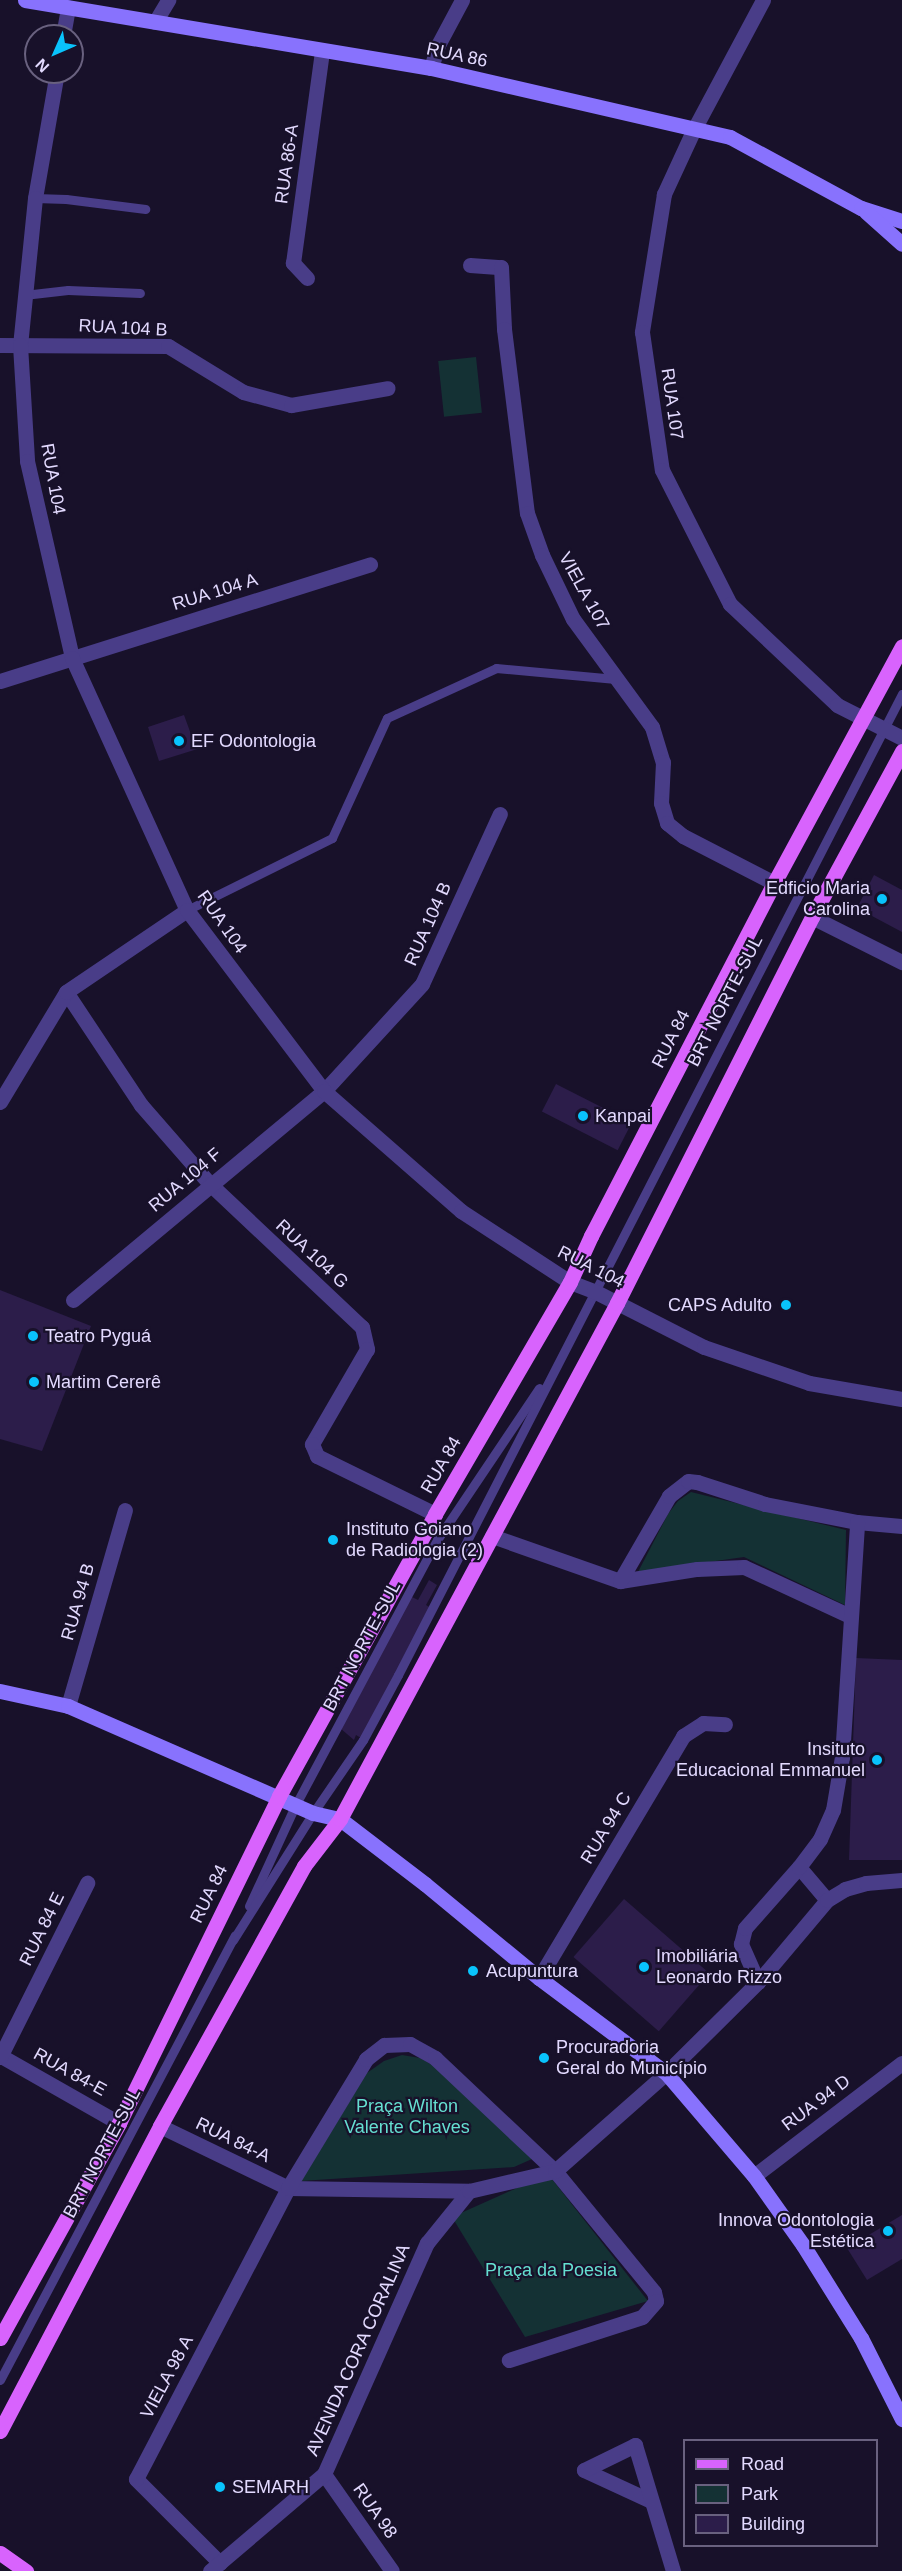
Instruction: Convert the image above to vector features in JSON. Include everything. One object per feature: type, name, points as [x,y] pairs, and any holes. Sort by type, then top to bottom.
[{"type":"main road","name":"RUA 86","points":[[25,0],[431,68],[730,136],[861,208],[902,221]]},
{"type":"main road","name":"RUA 86","points":[[861,208],[902,244]]},
{"type":"main road","name":"RUA 84","points":[[0,2338],[119,2122],[279,1796],[435,1514],[570,1282],[591,1236],[774,883],[902,646]]},
{"type":"main road","points":[[0,2432],[160,2126],[304,1866],[340,1819],[492,1536],[617,1303],[812,917],[902,751]]},
{"type":"main road","points":[[0,1691],[68,1706],[279,1796],[313,1813],[340,1819],[425,1884],[539,1978],[666,2073],[754,2176],[803,2245],[861,2338],[901,2415]]},
{"type":"main road","points":[[0,2553],[26,2571]]},
{"type":"street","points":[[155,22],[168,0]]},
{"type":"street","points":[[431,68],[438,45],[462,0]]},
{"type":"street","name":"RUA 107","points":[[763,0],[694,129],[664,194],[642,332],[662,470],[730,604],[837,705],[902,738]]},
{"type":"street","points":[[65,24],[68,7]]},
{"type":"street","name":"RUA 86-A","points":[[307,278],[292,263],[322,51]]},
{"type":"street","name":"RUA 104","points":[[55,84],[35,198],[20,345],[27,461],[72,657],[187,910],[324,1091],[461,1211],[570,1282],[594,1291],[704,1347],[809,1383],[902,1399]]},
{"type":"street","name":"VIELA 107","points":[[470,265],[501,267],[504,329],[527,513],[542,555],[573,619],[652,727],[663,762],[661,803],[667,823],[683,836],[774,883]]},
{"type":"street","name":"RUA 104 B","points":[[0,345],[168,346],[243,392],[291,405],[388,388]]},
{"type":"street","name":"RUA 104 A","points":[[0,681],[370,564]]},
{"type":"street","name":"RUA 104 B","points":[[324,1091],[422,984],[500,814]]},
{"type":"street","points":[[0,1102],[66,992],[187,910]]},
{"type":"street","points":[[812,917],[902,962]]},
{"type":"street","name":"RUA 104 G","points":[[66,992],[141,1105],[210,1184],[362,1327],[367,1349],[312,1444],[317,1456],[435,1514]]},
{"type":"street","name":"RUA 104 F","points":[[73,1300],[324,1091]]},
{"type":"street","points":[[620,1581],[669,1496],[688,1482],[697,1482],[765,1504],[857,1522],[902,1526]]},
{"type":"street","name":"RUA 94 B","points":[[68,1706],[125,1510]]},
{"type":"street","points":[[759,1982],[741,1944],[745,1928],[799,1867],[820,1839],[833,1810],[842,1757],[857,1522]]},
{"type":"street","points":[[492,1536],[620,1581],[697,1569],[744,1567],[850,1616]]},
{"type":"street","name":"RUA 94 C","points":[[539,1978],[683,1736],[703,1723],[725,1724]]},
{"type":"street","points":[[799,1867],[827,1900]]},
{"type":"street","points":[[288,2188],[469,2191],[555,2171],[666,2073],[759,1982],[827,1900],[845,1889],[866,1882],[902,1880]]},
{"type":"street","name":"RUA 84 E","points":[[0,2056],[87,1883]]},
{"type":"street","points":[[288,2188],[366,2059],[384,2045],[410,2044],[435,2058],[555,2171],[654,2292],[656,2301],[652,2309],[642,2317],[510,2361]]},
{"type":"street","name":"RUA 84-E","points":[[0,2056],[119,2122]]},
{"type":"street","name":"RUA 94 D","points":[[754,2176],[902,2062]]},
{"type":"street","name":"RUA 84-A","points":[[160,2126],[288,2188]]},
{"type":"street","name":"VIELA 98 A","points":[[215,2567],[136,2479],[288,2188]]},
{"type":"street","name":"AVENIDA CORA CORALINA","points":[[215,2567],[324,2474],[427,2244],[469,2191]]},
{"type":"street","name":"RUA 98","points":[[324,2474],[392,2571]]},
{"type":"street","points":[[651,2500],[673,2571]]},
{"type":"lane","points":[[35,198],[66,199],[146,209]]},
{"type":"lane","points":[[24,295],[68,291],[140,293]]},
{"type":"lane","points":[[187,910],[332,838],[387,718],[496,668],[615,679]]},
{"type":"lane","name":"BRT NORTE-SUL","points":[[233,1940],[313,1813],[363,1740],[437,1602],[460,1550],[902,694]]},
{"type":"lane","name":"BRT NORTE-SUL","points":[[0,2380],[233,1940],[296,1804],[437,1540],[565,1350]]},
{"type":"green space","points":[[476,357],[482,413],[444,417],[438,361]]},
{"type":"green space","points":[[691,1492],[846,1530],[845,1605],[744,1557],[638,1572],[668,1514],[678,1501]]},
{"type":"green space","name":"Praça Wilton Valente Chaves","points":[[402,2055],[420,2058],[439,2069],[532,2159],[514,2167],[301,2181],[367,2073],[384,2061]]},
{"type":"green space","name":"Praça da Poesia","points":[[548,2174],[648,2301],[525,2337],[452,2217]]},
{"type":"building","name":"EF Odontologia","points":[[184,715],[192,737],[203,733],[207,746],[159,761],[148,727]]},
{"type":"building","name":"Edficio Maria Carolina","points":[[874,875],[902,890],[902,932],[857,908]]},
{"type":"building","name":"Kanpai","points":[[556,1084],[632,1123],[618,1150],[542,1112]]},
{"type":"building","name":"Martim Cererê","points":[[0,1290],[91,1326],[42,1451],[0,1439]]},
{"type":"building","points":[[429,1580],[437,1585],[426,1605],[431,1608],[361,1738],[356,1735],[354,1740],[340,1728],[410,1596],[418,1600]]},
{"type":"building","name":"Insituto Educacional Emmanuel","points":[[856,1658],[902,1660],[902,1860],[849,1860]]},
{"type":"building","name":"Imobiliária Leonardo Rizzo","points":[[624,1899],[709,1973],[659,2031],[573,1957]]},
{"type":"building","name":"Innova Odontologia Estética","points":[[902,2215],[902,2259],[867,2280],[847,2248]]},
{"type":"place","name":"EF Odontologia","points":[[179,741]]},
{"type":"place","name":"Edficio Maria Carolina","points":[[882,899]]},
{"type":"place","name":"Kanpai","points":[[583,1116]]},
{"type":"place","name":"CAPS Adulto","points":[[786,1305]]},
{"type":"place","name":"Teatro Pyguá","points":[[33,1336]]},
{"type":"place","name":"Martim Cererê","points":[[34,1382]]},
{"type":"place","name":"Instituto Goiano de Radiologia (2)","points":[[333,1540]]},
{"type":"place","name":"Insituto Educacional Emmanuel","points":[[877,1760]]},
{"type":"place","name":"Imobiliária Leonardo Rizzo","points":[[644,1967]]},
{"type":"place","name":"Acupuntura","points":[[473,1971]]},
{"type":"place","name":"Procuradoria Geral do Município","points":[[544,2058]]},
{"type":"place","name":"Innova Odontologia Estética","points":[[888,2231]]},
{"type":"place","name":"SEMARH","points":[[220,2487]]}]
